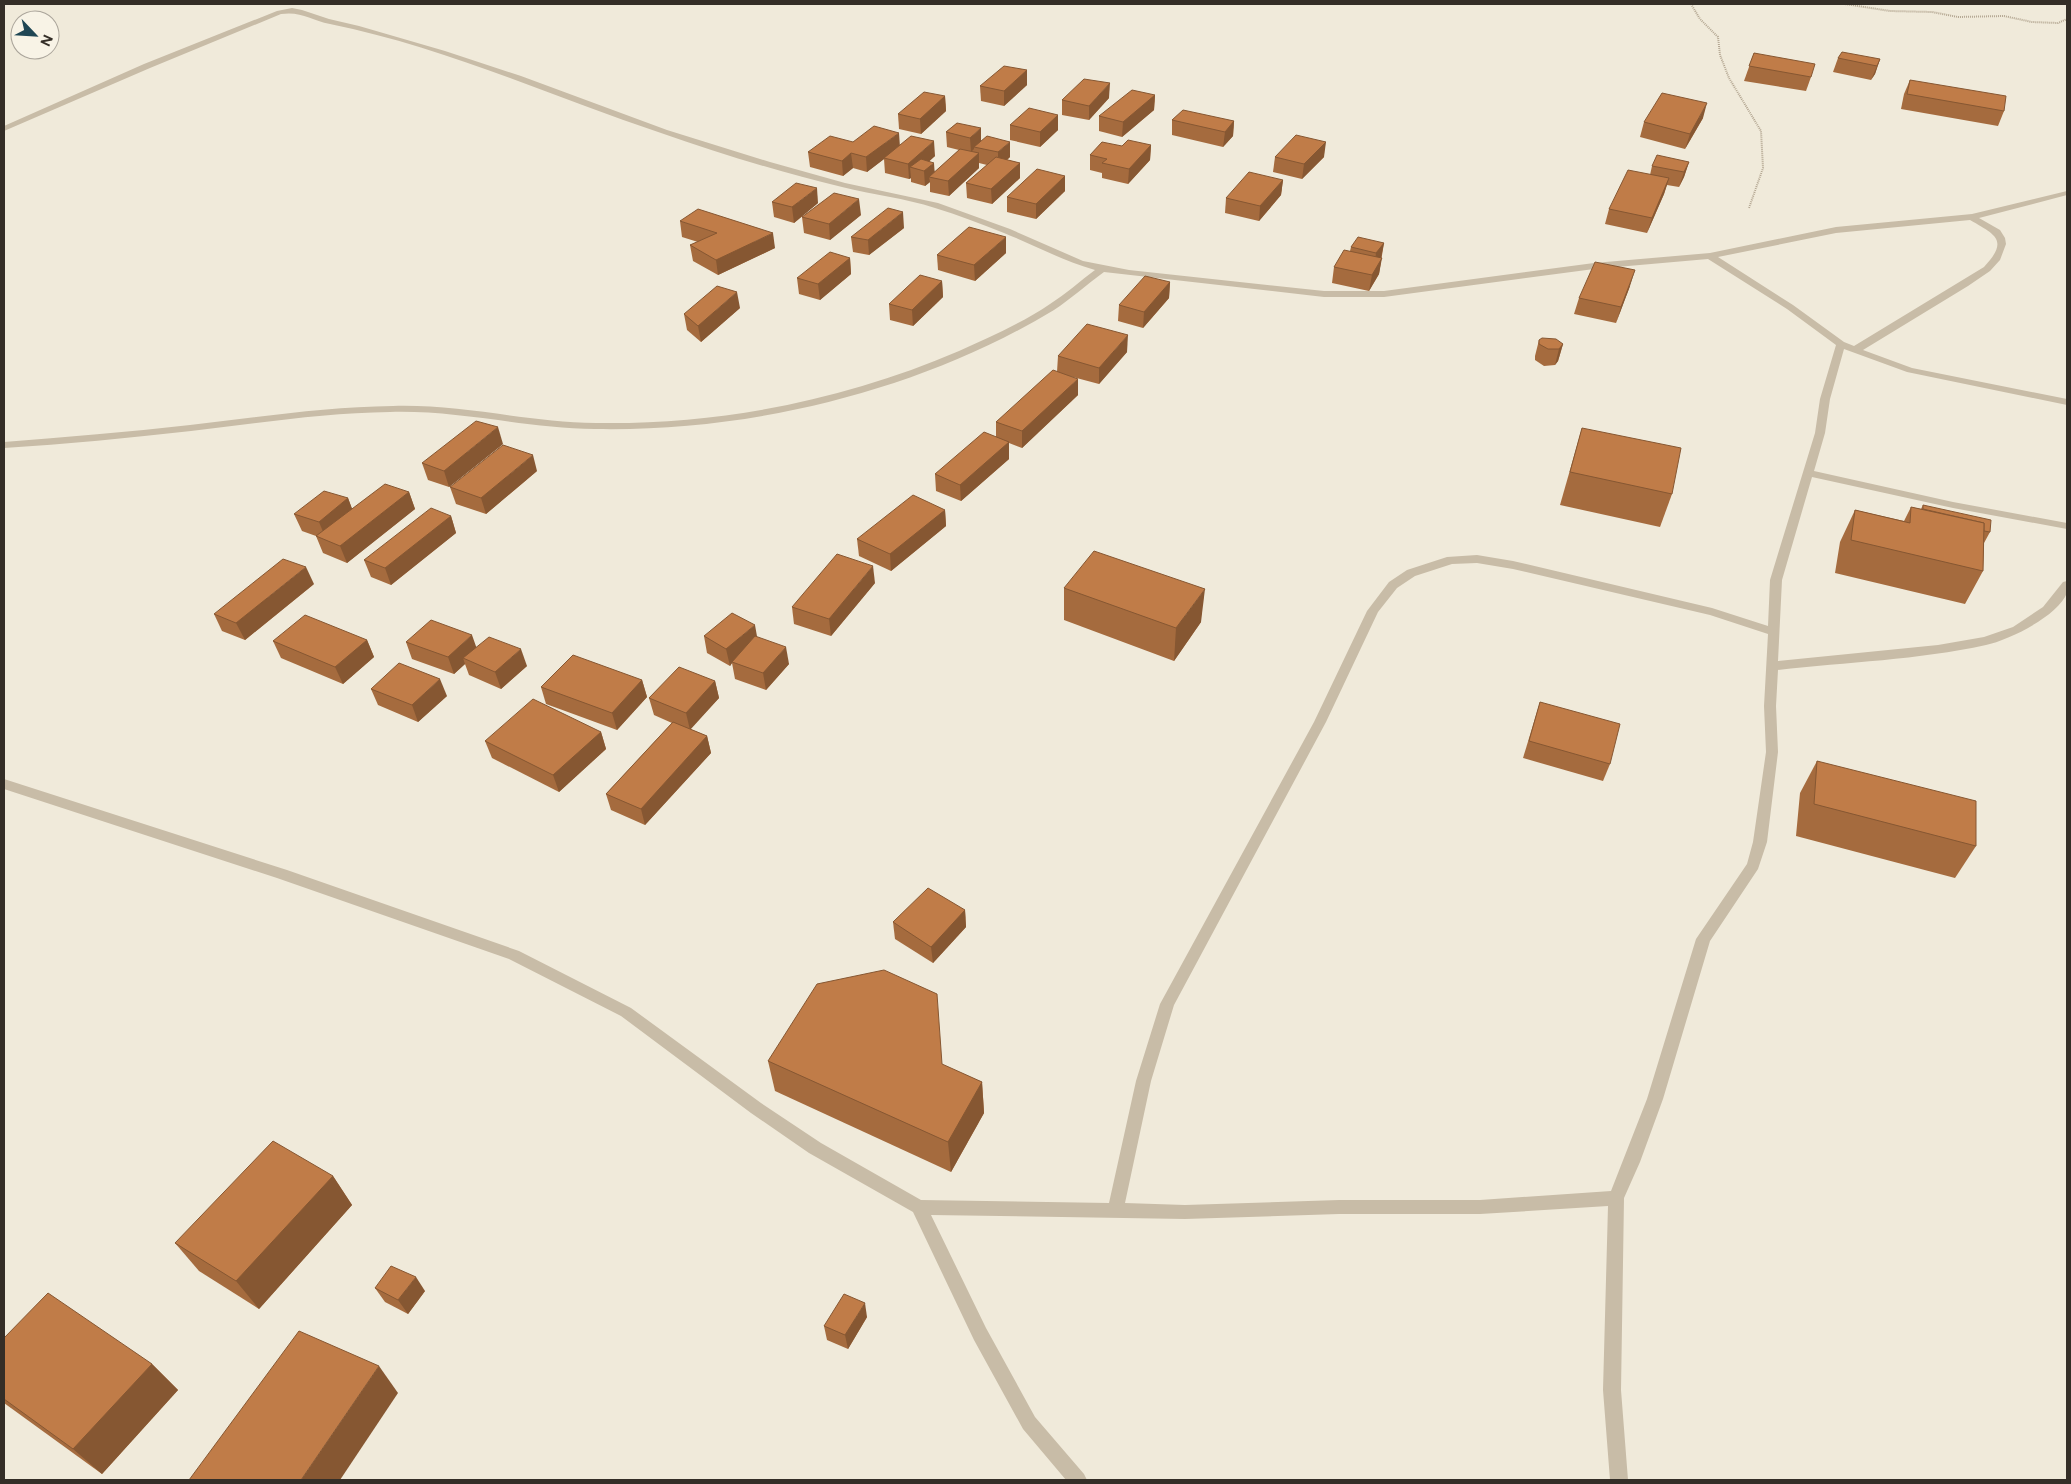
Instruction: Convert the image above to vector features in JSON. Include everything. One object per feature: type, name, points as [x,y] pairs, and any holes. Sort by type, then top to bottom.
[{"type":"street","points":[[4,129],[147,66],[279,12],[292,10],[327,21],[357,27],[505,73],[664,132],[735,155],[844,185],[935,205],[1007,231],[1080,263],[1129,274],[1324,294],[1360,296],[1384,294],[1594,266],[1710,256],[1779,240],[1836,230],[1972,217],[2067,193]]},
{"type":"street","points":[[1855,350],[1965,284],[1987,269],[1997,258],[2002,244],[2001,238],[1997,232],[1972,217]]},
{"type":"street","points":[[1710,256],[1841,344],[1855,350],[1910,370],[2067,402]]},
{"type":"street","points":[[4,445],[163,431],[318,411],[381,409],[446,410],[593,426],[667,423],[744,416],[834,397],[936,365],[974,348],[1040,313],[1087,282],[1102,269]]},
{"type":"street","points":[[1619,1480],[1612,1390],[1616,1198],[1632,1162],[1655,1099],[1703,939],[1753,865],[1760,842],[1772,752],[1770,706],[1776,580],[1820,433],[1825,399],[1841,344]]},
{"type":"street","points":[[1808,472],[1953,505],[2067,526]]},
{"type":"street","points":[[1115,1212],[1141,1087],[1153,1042],[1167,1004],[1320,722],[1373,611],[1393,585],[1410,573],[1430,566],[1451,560],[1477,559],[1513,565],[1712,612],[1774,632]]},
{"type":"street","points":[[1773,666],[1938,649],[1986,641],[2017,630],[2047,610],[2067,585]]},
{"type":"street","points":[[4,784],[282,874],[514,955],[626,1012],[756,1108],[816,1148],[919,1208],[1185,1212],[1339,1207],[1480,1207],[1616,1198]]},
{"type":"street","points":[[919,1208],[980,1334],[1029,1423],[1078,1480]]},
{"type":"path","points":[[1691,4],[1700,19],[1718,37],[1720,55],[1729,78],[1761,131],[1763,168],[1749,208],[1735,237],[1710,256]]},
{"type":"path","points":[[1845,4],[1890,11],[1932,12],[1958,17],[2004,16],[2032,22],[2058,23],[2067,19]]},
{"type":"building","points":[[1842,52],[1880,59],[1877,66],[1838,58]]},
{"type":"building","points":[[1754,53],[1815,64],[1811,77],[1749,66]]},
{"type":"building","points":[[1004,66],[1027,70],[1004,91],[980,86]]},
{"type":"building","points":[[1084,79],[1110,83],[1089,106],[1062,100]]},
{"type":"building","points":[[1910,80],[2006,96],[2004,111],[1907,94]]},
{"type":"building","points":[[1132,90],[1155,95],[1123,122],[1099,116]]},
{"type":"building","points":[[924,92],[945,96],[920,119],[898,114]]},
{"type":"building","points":[[1662,93],[1707,103],[1690,134],[1644,122]]},
{"type":"building","points":[[1029,108],[1058,115],[1040,132],[1010,125]]},
{"type":"building","points":[[1183,110],[1234,121],[1225,132],[1172,120]]},
{"type":"building","points":[[957,123],[981,128],[970,138],[946,132]]},
{"type":"building","points":[[874,126],[899,133],[866,157],[851,153],[842,161],[808,152],[830,136],[853,142]]},
{"type":"building","points":[[1296,135],[1326,142],[1304,164],[1275,157]]},
{"type":"building","points":[[911,136],[934,141],[908,164],[884,158]]},
{"type":"building","points":[[987,136],[1010,142],[998,152],[974,147]]},
{"type":"building","points":[[1128,140],[1151,145],[1129,169],[1102,163],[1107,159],[1090,155],[1102,142],[1122,146]]},
{"type":"building","points":[[960,149],[979,153],[948,181],[929,177]]},
{"type":"building","points":[[1657,155],[1689,162],[1684,172],[1652,166]]},
{"type":"building","points":[[996,157],[1020,163],[991,189],[966,183]]},
{"type":"building","points":[[921,159],[934,163],[924,171],[910,167]]},
{"type":"building","points":[[1037,169],[1065,176],[1036,204],[1007,197]]},
{"type":"building","points":[[1628,170],[1669,178],[1652,218],[1609,209]]},
{"type":"building","points":[[1249,172],[1283,180],[1260,206],[1226,198]]},
{"type":"building","points":[[796,183],[817,188],[792,207],[772,202]]},
{"type":"building","points":[[834,193],[859,199],[829,224],[802,217]]},
{"type":"building","points":[[888,208],[903,212],[868,240],[851,237]]},
{"type":"building","points":[[698,209],[773,233],[716,260],[690,245],[717,233],[680,221]]},
{"type":"building","points":[[969,227],[1006,237],[974,265],[937,255]]},
{"type":"building","points":[[1358,237],[1384,243],[1376,253],[1351,247]]},
{"type":"building","points":[[1344,250],[1382,258],[1372,275],[1334,267]]},
{"type":"building","points":[[830,252],[850,258],[818,284],[797,278]]},
{"type":"building","points":[[1595,262],[1635,270],[1621,307],[1579,298]]},
{"type":"building","points":[[920,275],[942,281],[912,310],[889,304]]},
{"type":"building","points":[[1145,276],[1170,282],[1144,312],[1119,305]]},
{"type":"building","points":[[717,286],[737,292],[698,326],[684,314]]},
{"type":"building","points":[[1087,324],[1128,335],[1099,368],[1058,356]]},
{"type":"building","points":[[1542,338],[1556,339],[1563,344],[1559,349],[1548,349],[1539,344],[1539,340]]},
{"type":"building","points":[[1053,370],[1078,379],[1022,431],[996,422]]},
{"type":"building","points":[[476,421],[498,427],[444,471],[422,463]]},
{"type":"building","points":[[1582,428],[1681,448],[1672,494],[1570,472]]},
{"type":"building","points":[[984,432],[1009,442],[960,485],[935,474]]},
{"type":"building","points":[[503,445],[533,455],[481,498],[450,487]]},
{"type":"building","points":[[385,484],[409,492],[340,546],[316,536]]},
{"type":"building","points":[[324,491],[348,498],[319,522],[294,514]]},
{"type":"building","points":[[913,495],[945,510],[890,554],[857,539]]},
{"type":"building","points":[[1923,505],[1991,520],[1990,532],[1984,531],[1984,523],[1923,509]]},
{"type":"building","points":[[1911,507],[1984,523],[1983,571],[1851,540],[1855,510],[1910,523]]},
{"type":"building","points":[[431,508],[451,516],[385,568],[364,560]]},
{"type":"building","points":[[1094,551],[1205,589],[1176,628],[1064,588]]},
{"type":"building","points":[[837,554],[873,566],[829,619],[792,607]]},
{"type":"building","points":[[283,559],[306,567],[236,623],[214,614]]},
{"type":"building","points":[[732,613],[755,625],[726,649],[704,636]]},
{"type":"building","points":[[305,615],[367,640],[335,667],[273,641]]},
{"type":"building","points":[[431,620],[472,635],[448,657],[406,642]]},
{"type":"building","points":[[755,636],[786,647],[763,673],[732,662]]},
{"type":"building","points":[[489,637],[521,649],[495,672],[463,658]]},
{"type":"building","points":[[573,655],[642,680],[612,713],[541,687]]},
{"type":"building","points":[[399,663],[440,679],[412,705],[371,689]]},
{"type":"building","points":[[679,667],[715,681],[686,713],[649,698]]},
{"type":"building","points":[[533,699],[601,732],[553,775],[485,741]]},
{"type":"building","points":[[1540,702],[1620,724],[1610,764],[1529,741]]},
{"type":"building","points":[[673,722],[707,736],[641,809],[606,794]]},
{"type":"building","points":[[1817,761],[1976,801],[1976,846],[1814,804]]},
{"type":"building","points":[[928,888],[965,910],[931,947],[893,922]]},
{"type":"building","points":[[884,970],[937,994],[942,1064],[982,1082],[948,1142],[768,1061],[817,984]]},
{"type":"building","points":[[273,1141],[333,1176],[236,1281],[175,1243]]},
{"type":"building","points":[[391,1266],[416,1277],[398,1300],[375,1288]]},
{"type":"building","points":[[48,1293],[152,1364],[73,1449],[4,1399],[4,1338]]},
{"type":"building","points":[[844,1294],[865,1303],[845,1335],[824,1326]]},
{"type":"building","points":[[299,1331],[379,1366],[301,1480],[189,1480]]}]
